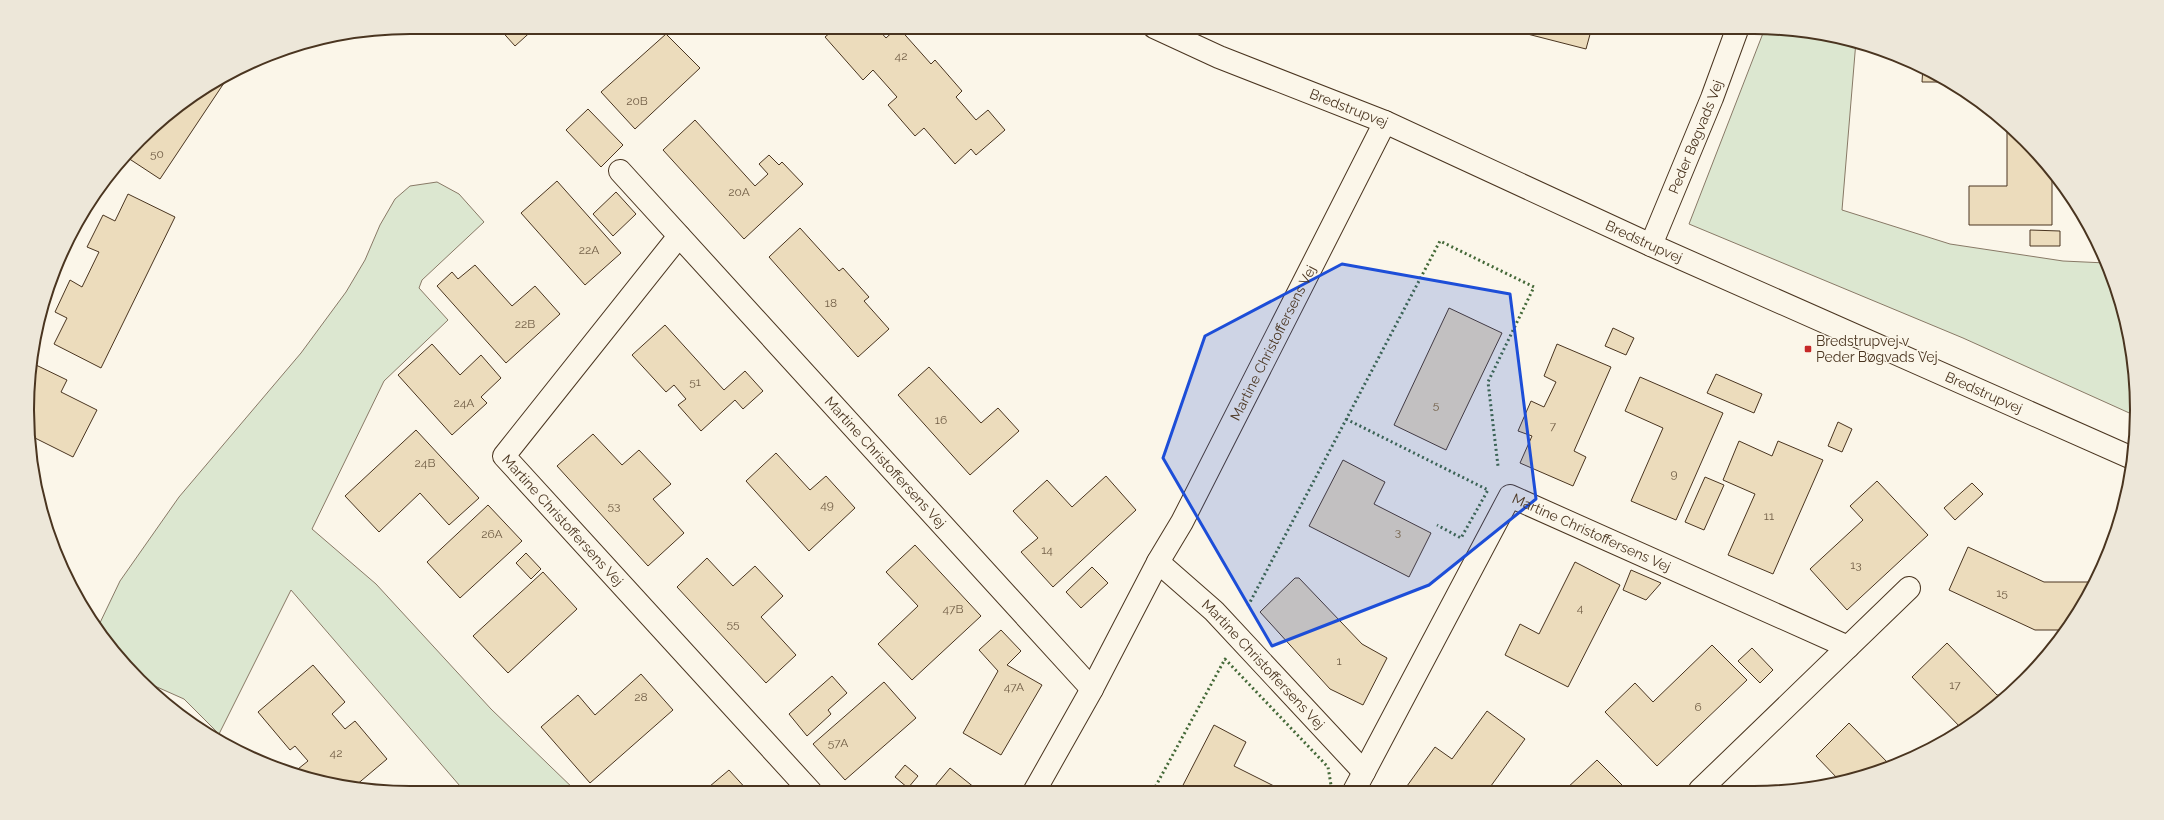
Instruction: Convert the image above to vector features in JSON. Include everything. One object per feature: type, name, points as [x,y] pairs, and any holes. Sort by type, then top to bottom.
[{"type":"street","name":"Bredstrupvej","points":[[1169,34],[1219,57],[1385,122],[1651,245],[2127,456]]},
{"type":"street","name":"Peder Bøgvads Vej","points":[[1651,245],[1712,98],[1735,34]]},
{"type":"street","name":"Martine Christoffersens Vej","points":[[1037,786],[1092,689],[1158,562],[1186,515],[1385,122]]},
{"type":"street","name":"Martine Christoffersens Vej","points":[[620,171],[1092,689]]},
{"type":"street","name":"Martine Christoffersens Vej","points":[[679,236],[504,456],[806,786]]},
{"type":"street","name":"Martine Christoffersens Vej","points":[[1158,562],[1214,611],[1359,781],[1510,496],[1848,647]]},
{"type":"street","points":[[1704,786],[1909,588]]},
{"type":"highlighted area","points":[[1342,264],[1510,294],[1536,499],[1429,585],[1272,646],[1163,458],[1205,336]]},
{"type":"green space","points":[[1763,34],[1803,37],[1855,48],[1842,210],[1950,244],[2063,261],[2099,263],[2110,289],[2123,337],[2127,361],[2130,413],[1963,338],[1689,224]]},
{"type":"green space","points":[[437,182],[459,194],[484,222],[422,280],[419,288],[448,320],[384,381],[312,529],[376,584],[491,709],[571,786],[460,786],[291,590],[219,734],[184,699],[154,686],[127,658],[100,623],[120,581],[179,497],[301,353],[346,292],[365,260],[380,225],[395,199],[410,186]]},
{"type":"building","points":[[504,34],[528,34],[515,46]]},
{"type":"building","points":[[666,34],[700,68],[635,129],[601,92]]},
{"type":"building","points":[[829,34],[882,34],[886,38],[890,34],[904,34],[931,64],[935,60],[962,91],[956,97],[976,120],[988,110],[1005,130],[976,155],[971,149],[955,164],[924,128],[915,136],[888,105],[897,97],[873,70],[863,80],[825,37]]},
{"type":"building","points":[[1527,34],[1590,34],[1586,49]]},
{"type":"building","points":[[1922,74],[1938,82],[1922,82]]},
{"type":"building","points":[[224,83],[160,179],[130,159],[162,127],[201,97]]},
{"type":"building","points":[[588,109],[623,145],[601,167],[566,130]]},
{"type":"building","points":[[695,120],[755,186],[768,174],[759,164],[769,155],[779,165],[782,162],[803,184],[744,239],[663,150]]},
{"type":"building","points":[[2007,132],[2037,162],[2052,181],[2052,225],[1969,225],[1969,186],[2007,186]]},
{"type":"building","points":[[557,181],[621,253],[585,285],[521,213]]},
{"type":"building","points":[[616,192],[636,214],[613,236],[593,214]]},
{"type":"building","points":[[128,194],[175,217],[101,368],[54,344],[67,318],[55,312],[70,280],[82,287],[99,252],[87,247],[103,215],[115,221]]},
{"type":"building","points":[[800,228],[839,271],[843,268],[869,297],[864,301],[889,329],[858,357],[769,257]]},
{"type":"building","points":[[2030,230],[2060,231],[2060,246],[2030,246]]},
{"type":"building","points":[[475,265],[512,306],[535,286],[560,314],[506,363],[437,286],[452,272],[458,279]]},
{"type":"building","points":[[1449,308],[1502,333],[1446,450],[1394,425]]},
{"type":"building","points":[[665,325],[724,390],[745,371],[763,391],[743,409],[735,400],[701,431],[678,405],[686,399],[674,385],[666,392],[632,355]]},
{"type":"building","points":[[1613,328],[1634,338],[1626,355],[1605,346]]},
{"type":"building","points":[[432,344],[460,375],[481,355],[501,378],[481,397],[487,403],[452,435],[398,375]]},
{"type":"building","points":[[1557,344],[1611,367],[1574,451],[1586,457],[1573,486],[1520,463],[1532,436],[1518,431],[1531,401],[1544,407],[1556,382],[1544,376]]},
{"type":"building","points":[[37,365],[67,380],[61,392],[97,410],[73,457],[35,438],[34,410]]},
{"type":"building","points":[[929,367],[981,423],[998,408],[1019,431],[970,475],[898,395]]},
{"type":"building","points":[[1716,374],[1762,394],[1754,413],[1707,393]]},
{"type":"building","points":[[1640,377],[1723,413],[1676,520],[1631,501],[1663,428],[1625,411]]},
{"type":"building","points":[[1838,422],[1852,429],[1842,452],[1828,446]]},
{"type":"building","points":[[416,430],[479,498],[449,525],[420,493],[379,532],[345,496]]},
{"type":"building","points":[[593,434],[622,465],[639,450],[671,484],[653,499],[684,533],[648,566],[557,466]]},
{"type":"building","points":[[1739,441],[1772,456],[1778,441],[1823,460],[1773,574],[1728,555],[1755,494],[1723,480]]},
{"type":"building","points":[[776,453],[810,490],[826,476],[855,508],[809,551],[746,481]]},
{"type":"building","points":[[1343,460],[1385,482],[1374,504],[1431,533],[1409,577],[1309,526]]},
{"type":"building","points":[[1106,476],[1136,510],[1053,587],[1021,552],[1038,538],[1013,511],[1047,480],[1072,507]]},
{"type":"building","points":[[1705,477],[1724,485],[1704,530],[1685,522]]},
{"type":"building","points":[[1877,481],[1928,535],[1847,610],[1810,569],[1863,520],[1850,506]]},
{"type":"building","points":[[1972,483],[1983,494],[1955,520],[1944,508]]},
{"type":"building","points":[[488,505],[522,541],[460,598],[427,562]]},
{"type":"building","points":[[915,545],[981,616],[912,680],[878,644],[918,606],[886,572]]},
{"type":"building","points":[[1968,547],[2044,582],[2088,582],[2080,598],[2059,630],[2035,630],[1949,590]]},
{"type":"building","points":[[526,553],[541,569],[531,579],[516,563]]},
{"type":"building","points":[[707,558],[733,586],[755,566],[783,596],[761,617],[796,655],[766,683],[677,587]]},
{"type":"building","points":[[1575,562],[1620,585],[1568,687],[1505,655],[1520,624],[1539,634]]},
{"type":"building","points":[[1092,567],[1108,583],[1081,608],[1066,592]]},
{"type":"building","points":[[1631,570],[1661,583],[1646,600],[1623,590]]},
{"type":"building","points":[[543,572],[577,609],[508,673],[473,636]]},
{"type":"building","points":[[1295,578],[1299,578],[1362,644],[1387,658],[1363,705],[1330,689],[1260,612]]},
{"type":"building","points":[[1001,630],[1021,651],[1007,665],[1042,685],[1001,755],[963,733],[998,671],[979,650]]},
{"type":"building","points":[[1947,643],[1997,695],[1999,695],[1959,726],[1912,677]]},
{"type":"building","points":[[1712,645],[1747,680],[1657,766],[1605,712],[1635,683],[1653,702]]},
{"type":"building","points":[[1752,648],[1773,670],[1760,683],[1738,661]]},
{"type":"building","points":[[313,665],[345,702],[332,714],[345,729],[355,721],[387,759],[359,783],[337,779],[298,769],[308,761],[295,746],[290,750],[258,712]]},
{"type":"building","points":[[641,674],[673,710],[590,783],[541,727],[578,695],[595,715]]},
{"type":"building","points":[[832,676],[847,693],[828,710],[831,714],[807,736],[789,714]]},
{"type":"building","points":[[884,682],[916,718],[845,780],[813,744]]},
{"type":"building","points":[[1487,711],[1525,739],[1491,786],[1407,786],[1435,747],[1452,759]]},
{"type":"building","points":[[1849,723],[1887,761],[1836,777],[1816,756]]},
{"type":"building","points":[[1214,725],[1246,742],[1234,766],[1274,786],[1183,786]]},
{"type":"building","points":[[1597,760],[1623,786],[1569,786]]},
{"type":"building","points":[[905,765],[918,776],[910,786],[906,786],[895,777]]},
{"type":"building","points":[[950,768],[972,786],[935,786]]},
{"type":"building","points":[[729,770],[744,786],[710,786]]},
{"type":"hedge","points":[[1248,606],[1440,241],[1534,287],[1488,382],[1498,466]]},
{"type":"hedge","points":[[1346,419],[1488,490],[1461,538],[1437,525]]},
{"type":"hedge","points":[[1156,786],[1225,659],[1328,767],[1331,786]]},
{"type":"place","name":"Bredstrupvej v Peder Bøgvads Vej","points":[[1808,349]]}]
